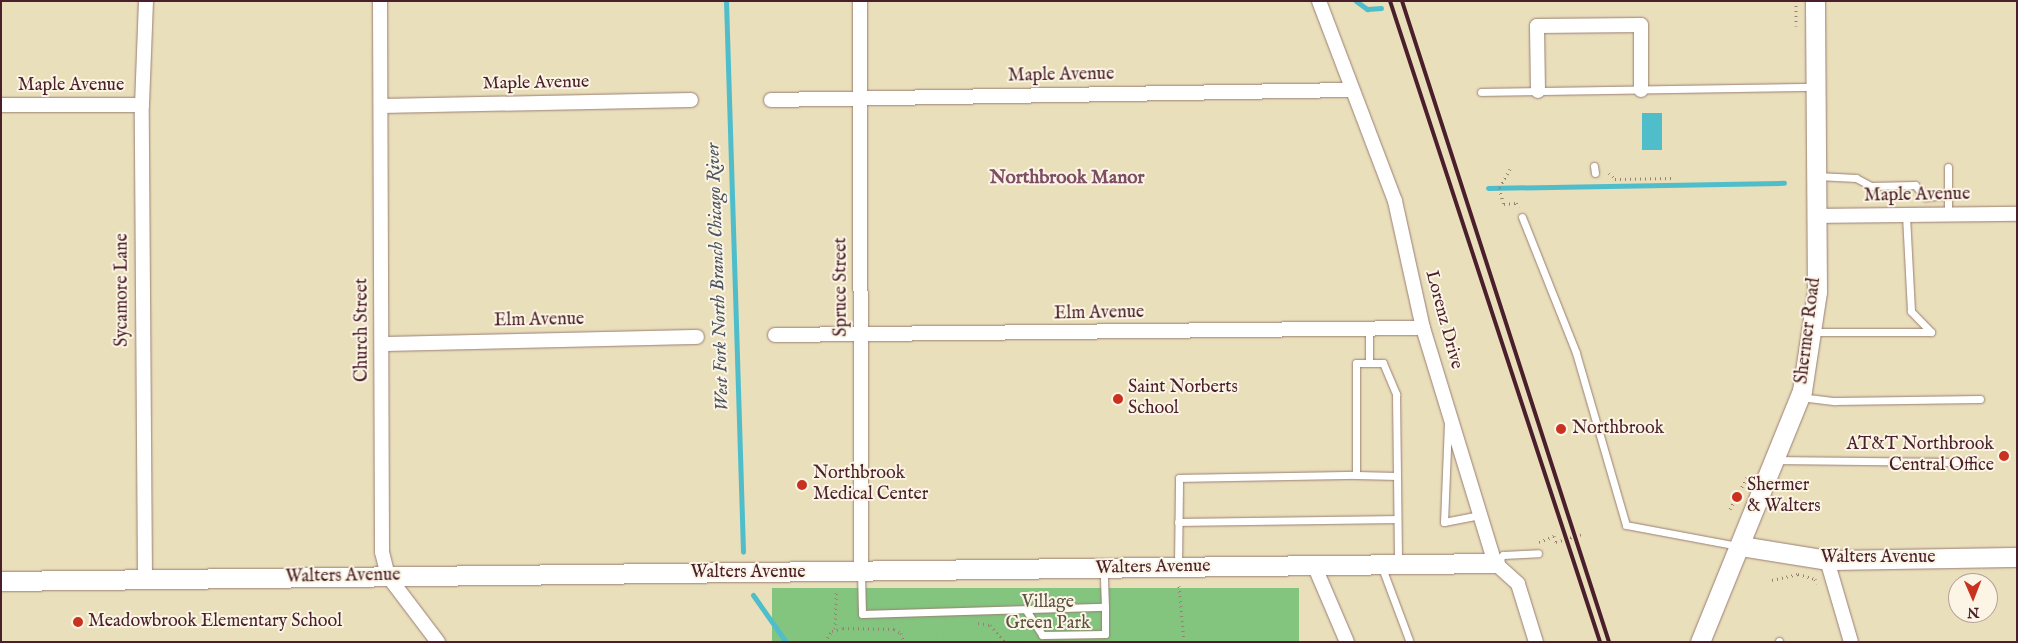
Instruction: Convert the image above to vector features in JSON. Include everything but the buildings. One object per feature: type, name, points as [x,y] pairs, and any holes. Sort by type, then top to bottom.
[{"type":"street","name":"Sycamore Lane","points":[[145,579],[142,105],[146,1]]},
{"type":"street","name":"Church Street","points":[[380,1],[382,552],[388,576],[438,642]]},
{"type":"street","name":"Spruce Street","points":[[860,1],[861,572]]},
{"type":"street","name":"Lorenz Drive","points":[[1319,1],[1395,201],[1423,328],[1495,563]]},
{"type":"street","name":"Shermer Road","points":[[1700,642],[1741,546],[1800,397],[1812,332],[1817,292],[1815,1]]},
{"type":"street","points":[[1538,91],[1537,26],[1622,25],[1640,25],[1641,90]]},
{"type":"street","name":"Maple Avenue","points":[[771,100],[1352,90]]},
{"type":"street","name":"Maple Avenue","points":[[381,106],[691,100]]},
{"type":"street","name":"Maple Avenue","points":[[1,105],[142,105]]},
{"type":"street","name":"Maple Avenue","points":[[1817,216],[2017,214]]},
{"type":"street","name":"Elm Avenue","points":[[775,335],[861,336],[1423,328]]},
{"type":"street","name":"Elm Avenue","points":[[382,344],[697,337]]},
{"type":"street","name":"Walters Avenue","points":[[1741,546],[1827,560],[2017,557]]},
{"type":"street","points":[[1827,560],[1851,642]]},
{"type":"street","points":[[1495,563],[1518,584],[1536,642]]},
{"type":"street","name":"Walters Avenue","points":[[1,581],[1104,568],[1179,576],[1314,565],[1495,563]]},
{"type":"street","points":[[1314,565],[1347,642]]},
{"type":"lane","points":[[1482,92],[1816,87]]},
{"type":"lane","points":[[1948,167],[1948,215]]},
{"type":"lane","points":[[1817,176],[1856,178],[1871,186],[1916,185],[1925,197],[1948,196]]},
{"type":"lane","points":[[1812,332],[1931,332],[1911,311],[1906,215]]},
{"type":"lane","points":[[1522,217],[1576,353],[1626,525],[1741,546]]},
{"type":"lane","points":[[1369,328],[1369,363]]},
{"type":"lane","points":[[1356,476],[1356,363],[1383,363],[1396,394],[1397,519],[1389,564],[1409,640]]},
{"type":"lane","points":[[1800,397],[1835,401],[1980,399]]},
{"type":"lane","points":[[1449,410],[1444,522],[1481,515]]},
{"type":"lane","points":[[1775,460],[1975,462]]},
{"type":"lane","points":[[1179,576],[1179,478],[1397,476]]},
{"type":"lane","points":[[1178,522],[1397,519]]},
{"type":"lane","points":[[1495,563],[1503,555],[1538,553]]},
{"type":"lane","points":[[1026,610],[1042,635],[1105,634],[1104,568]]},
{"type":"lane","points":[[861,572],[862,614],[1105,608]]},
{"type":"path","points":[[1796,1],[1796,30]]},
{"type":"path","points":[[1504,201],[1499,187],[1510,169]]},
{"type":"path","points":[[1609,173],[1615,179],[1674,178]]},
{"type":"path","points":[[1730,509],[1753,465]]},
{"type":"path","points":[[1534,544],[1554,536],[1556,542],[1582,534]]},
{"type":"path","points":[[1772,580],[1798,574],[1815,579],[1817,584]]},
{"type":"path","points":[[1179,576],[1184,642]]},
{"type":"path","points":[[825,642],[835,630],[836,591]]},
{"type":"path","points":[[968,621],[990,625],[1005,642]]},
{"type":"path","points":[[835,630],[894,629],[901,633],[904,642]]},
{"type":"path","points":[[942,642],[944,637]]},
{"type":"green space","name":"Village Green Park","points":[[772,588],[1299,588],[1299,642],[772,642]]},
{"type":"water","points":[[1642,113],[1662,113],[1662,150],[1642,150]]},
{"type":"waterway","name":"West Fork North Branch Chicago River","points":[[726,1],[743,552]]},
{"type":"waterway","points":[[1356,1],[1367,9],[1381,8]]},
{"type":"waterway","points":[[1488,188],[1784,183]]},
{"type":"waterway","name":"West Fork North Branch Chicago River","points":[[753,595],[786,642]]},
{"type":"railway","points":[[1390,1],[1600,642]]},
{"type":"railway","points":[[1402,1],[1609,642]]},
{"type":"place","name":"Saint Norberts School","points":[[1118,399]]},
{"type":"place","name":"Northbrook","points":[[1561,429]]},
{"type":"place","name":"AT&T Northbrook Central Office","points":[[2004,456]]},
{"type":"place","name":"Northbrook Medical Center","points":[[802,485]]},
{"type":"place","name":"Shermer & Walters","points":[[1737,497]]},
{"type":"place","name":"Meadowbrook Elementary School","points":[[78,622]]},
{"type":"district","name":"Northbrook Manor","points":[[1067,179]]}]
